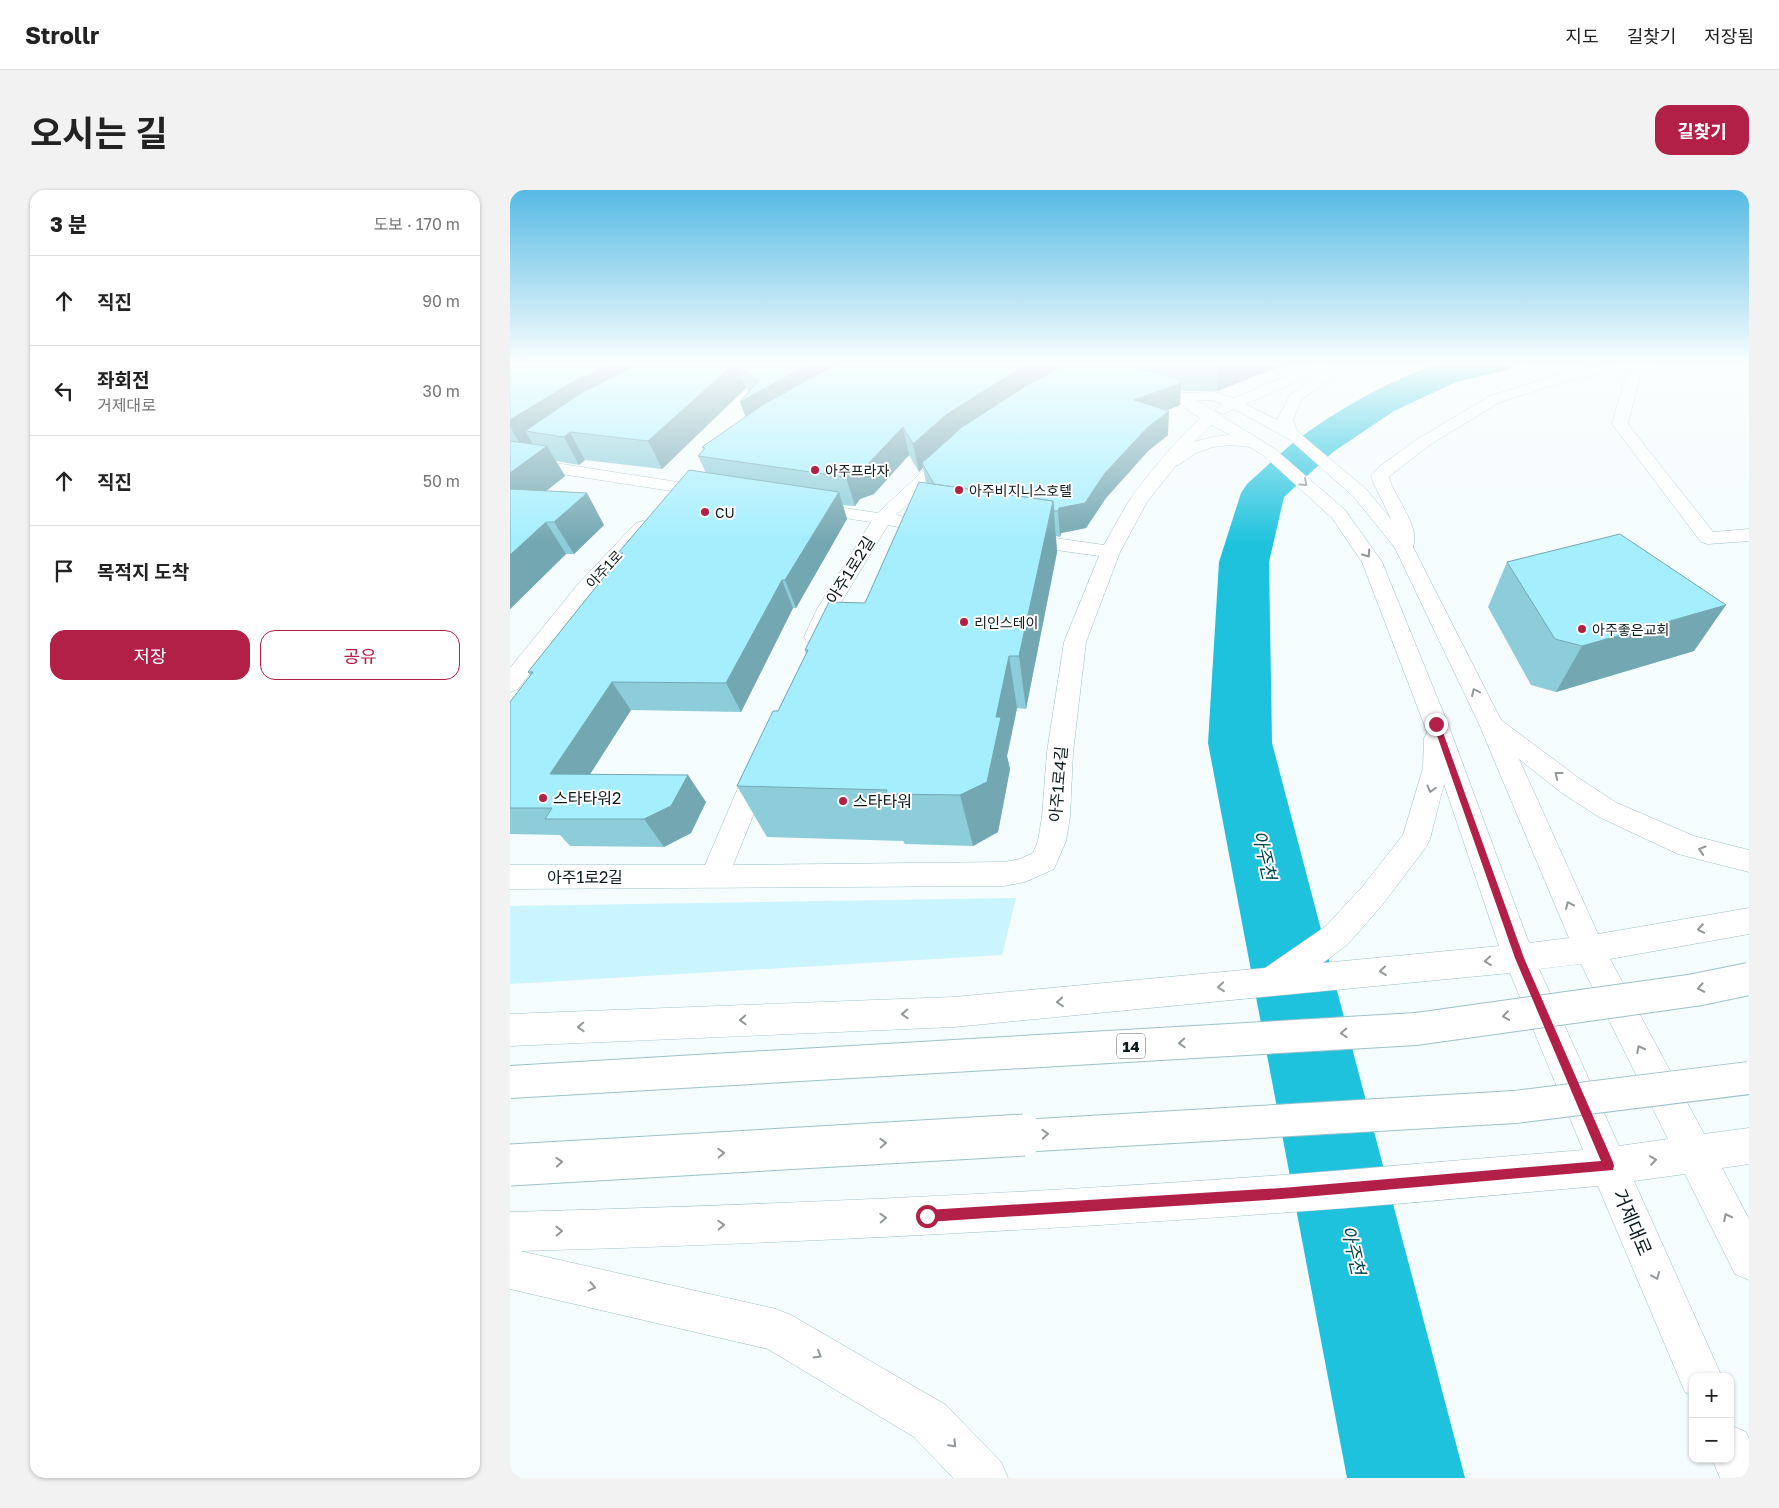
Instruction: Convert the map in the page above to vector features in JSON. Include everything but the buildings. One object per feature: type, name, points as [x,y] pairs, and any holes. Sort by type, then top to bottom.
[{"type":"main road","name":"아주1로4길","points":[[714,877],[1004,874],[1025,870],[1044,861],[1052,841],[1056,817],[1060,752],[1075,642],[1110,552],[1139,500],[1191,436],[1205,423]]},
{"type":"main road","name":"거제대로","points":[[1224,423],[1264,449],[1339,514],[1372,562],[1436,724],[1519,958],[1698,1373]]},
{"type":"main road","points":[[1270,423],[1293,435],[1360,493],[1404,547],[1491,724],[1589,949],[1749,1260]]},
{"type":"main road","points":[[1287,423],[1293,435]]},
{"type":"main road","points":[[1404,547],[1404,532],[1399,515],[1381,486],[1380,476],[1422,443],[1455,423]]},
{"type":"main road","points":[[1620,423],[1708,538],[1749,535]]},
{"type":"main road","name":"아주1로2길","points":[[805,660],[827,609],[882,519],[959,446],[967,441]]},
{"type":"main road","points":[[1172,461],[1187,450],[1215,441],[1241,441],[1264,449]]},
{"type":"main road","points":[[513,464],[534,452]]},
{"type":"main road","points":[[513,464],[670,501],[730,495]]},
{"type":"main road","name":"아주1로","points":[[510,684],[586,587],[670,501],[704,472]]},
{"type":"main road","points":[[796,506],[910,523]]},
{"type":"main road","points":[[1006,537],[1110,552]]},
{"type":"main road","points":[[1269,983],[1337,935],[1373,895],[1416,839],[1436,768],[1436,724]]},
{"type":"main road","points":[[1491,724],[1571,786],[1608,810],[1688,846],[1749,861]]},
{"type":"main road","points":[[714,877],[769,746]]},
{"type":"main road","name":"아주1로2길","points":[[510,877],[714,877]]},
{"type":"main road","points":[[510,1030],[954,1012],[1519,958],[1589,949],[1749,921]]},
{"type":"main road","name":"14","points":[[510,1082],[1416,1029],[1695,990],[1749,979]]},
{"type":"main road","points":[[510,1164],[1515,1107],[1749,1078]]},
{"type":"main road","points":[[510,1232],[656,1228],[927,1216],[1282,1194],[1609,1166],[1749,1146]]},
{"type":"main road","points":[[510,1269],[776,1330],[930,1421],[985,1478]]},
{"type":"main road","points":[[1734,1457],[1743,1478]]},
{"type":"shaded area","points":[[1016,898],[1002,955],[510,984],[510,906]]},
{"type":"waterway","name":"아주천","points":[[1350,423],[1319,443],[1263,493],[1244,562],[1240,743],[1406,1478]]},
{"type":"place","name":"아주프라자","points":[[815,470]]},
{"type":"place","name":"아주비지니스호텔","points":[[959,490]]},
{"type":"place","name":"CU","points":[[705,512]]},
{"type":"place","name":"리인스테이","points":[[964,622]]},
{"type":"place","name":"아주좋은교회","points":[[1582,629]]},
{"type":"place","name":"스타타워2","points":[[543,798]]},
{"type":"place","name":"스타타워","points":[[843,801]]},
{"type":"route","points":[[927,1216],[1282,1194],[1609,1166],[1519,958],[1436,724]]}]
